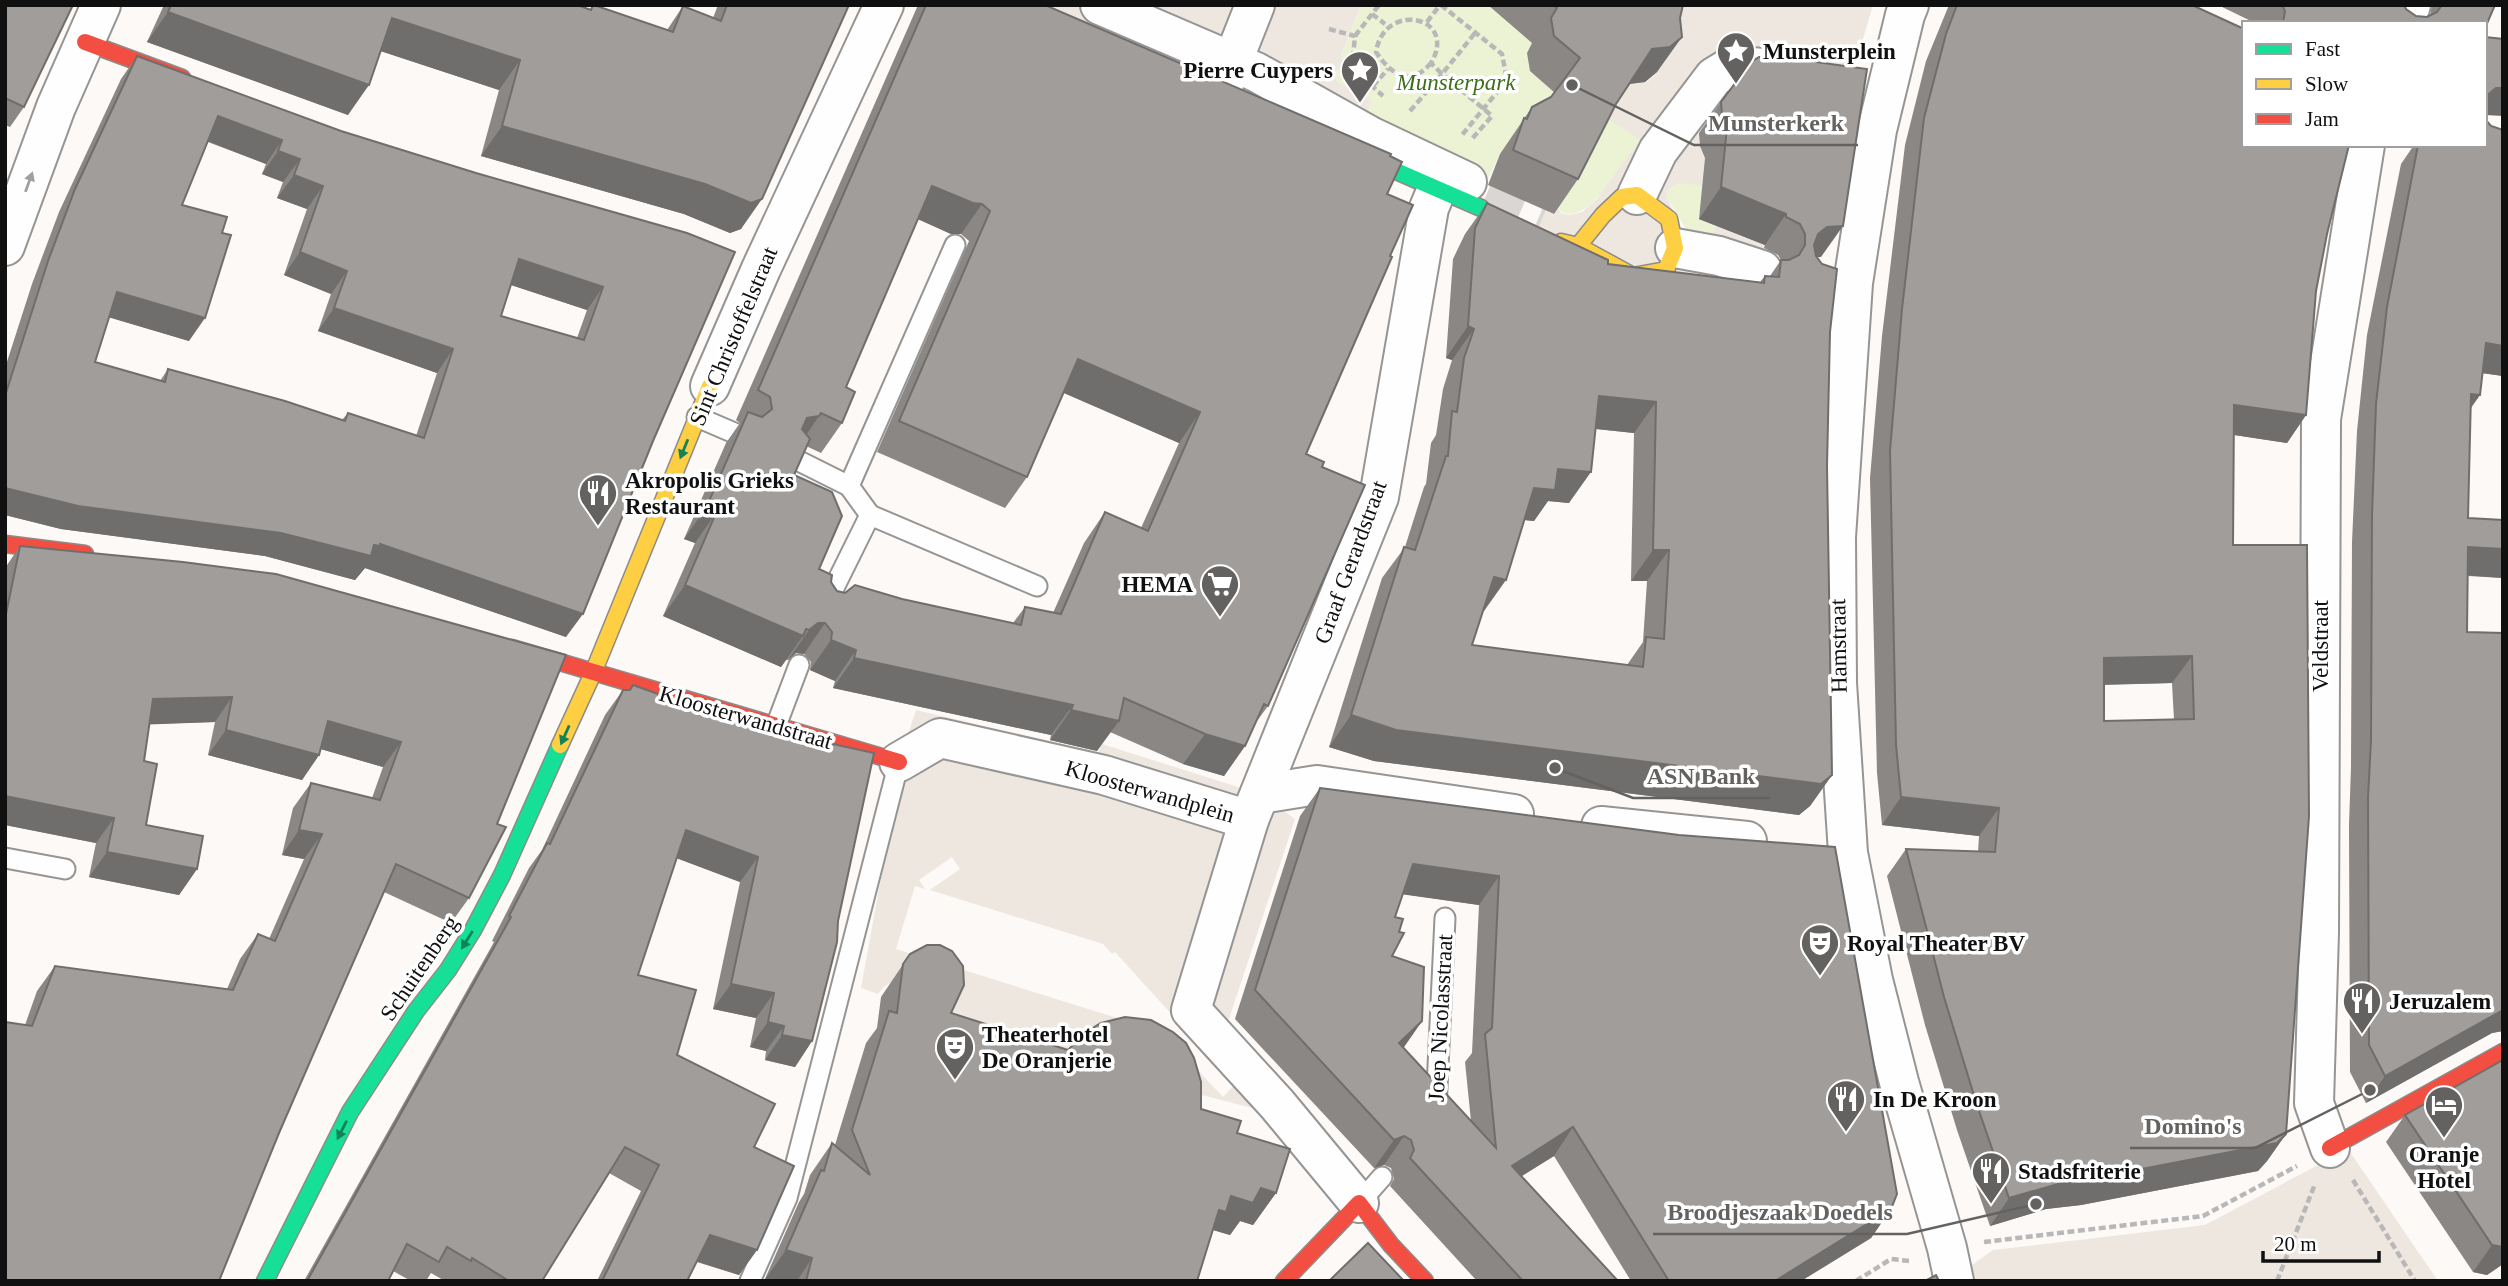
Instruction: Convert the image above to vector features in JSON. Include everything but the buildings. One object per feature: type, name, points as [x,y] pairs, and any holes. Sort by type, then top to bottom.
[{"type":"street","points":[[5,246],[56,107],[102,5]]},
{"type":"street","name":"Sint Christoffelstraat","points":[[593,673],[761,269],[884,5]]},
{"type":"street","points":[[1100,5],[1256,72],[1372,136],[1440,180]]},
{"type":"street","points":[[1219,95],[1255,5]]},
{"type":"street","name":"Hamstraat","points":[[1909,5],[1877,130],[1853,283],[1836,537],[1838,683],[1848,853],[1873,980],[1940,1264]]},
{"type":"street","points":[[85,42],[202,85]]},
{"type":"street","points":[[1637,195],[1658,150],[1714,77],[1732,66],[1890,80]]},
{"type":"street","points":[[1328,142],[1440,180],[1484,200]]},
{"type":"street","name":"Veldstraat","points":[[2330,1148],[2314,1103],[2319,932],[2321,419],[2365,147]]},
{"type":"street","name":"Graaf Gerardstraat","points":[[1254,807],[1379,497],[1426,224],[1440,180]]},
{"type":"street","points":[[1546,237],[1578,246],[1633,276],[1666,271],[1675,248],[1668,219],[1655,206],[1637,195],[1622,197],[1603,215],[1578,246]]},
{"type":"street","points":[[1675,248],[1719,256],[1762,270]]},
{"type":"street","points":[[725,254],[761,269]]},
{"type":"street","points":[[1814,278],[1853,283]]},
{"type":"street","points":[[5,544],[100,556]]},
{"type":"street","name":"Kloosterwandstraat","points":[[491,642],[899,762]]},
{"type":"street","name":"Schuitenberg","points":[[265,1281],[351,1112],[416,1011],[448,970],[473,930],[502,875],[593,673]]},
{"type":"street","name":"Kloosterwandplein","points":[[899,762],[940,738],[1254,807],[1191,1010],[1277,1104],[1370,1190]]},
{"type":"street","points":[[1254,807],[1317,785],[1556,820],[1848,853]]},
{"type":"street","points":[[2330,1148],[2503,1052]]},
{"type":"street","points":[[1284,1281],[1370,1190],[1391,1245],[1425,1281]]},
{"type":"lane","points":[[849,485],[955,245]]},
{"type":"lane","points":[[704,402],[739,435]]},
{"type":"lane","points":[[793,458],[849,485],[870,515],[1037,586]]},
{"type":"lane","points":[[822,611],[870,515]]},
{"type":"lane","points":[[776,726],[799,665]]},
{"type":"lane","points":[[750,1281],[787,1198],[899,762]]},
{"type":"lane","points":[[5,858],[65,869]]},
{"type":"lane","name":"Joep Nicolasstraat","points":[[1435,1117],[1445,918]]},
{"type":"path","points":[[1379,5],[1355,36],[1352,68],[1387,100]]},
{"type":"path","points":[[1427,22],[1441,5],[1502,54],[1507,80],[1483,109]]},
{"type":"path","points":[[1407,13],[1433,27],[1439,39],[1438,52],[1425,71],[1415,76],[1399,76],[1388,68],[1376,52],[1378,37],[1385,24],[1394,17],[1407,13]]},
{"type":"path","points":[[1372,14],[1385,24]]},
{"type":"path","points":[[1329,29],[1355,36]]},
{"type":"path","points":[[1406,116],[1475,33]]},
{"type":"path","points":[[1431,63],[1492,117],[1469,143]]},
{"type":"path","points":[[1373,86],[1388,68]]},
{"type":"path","points":[[1856,1281],[1891,1259],[1940,1264],[2203,1216],[2330,1148]]},
{"type":"path","points":[[2277,1281],[2330,1148]]},
{"type":"path","points":[[2330,1148],[2337,1154],[2415,1281]]},
{"type":"green space","name":"Munsterpark","points":[[1361,5],[1492,5],[1534,41],[1560,86],[1529,129],[1500,154],[1488,179],[1362,123],[1372,101],[1337,83],[1336,70],[1344,68],[1341,57]]},
{"type":"green space","points":[[1606,117],[1640,140],[1615,177],[1591,204],[1579,212],[1567,214],[1557,208]]},
{"type":"green space","points":[[1678,182],[1707,186],[1698,218],[1717,226],[1711,239],[1690,236],[1667,197],[1668,190]]},
{"type":"shaded area","points":[[1035,5],[1361,5],[1341,56],[1344,68],[1336,70],[1337,82],[1372,101],[1354,141]]},
{"type":"shaded area","points":[[1646,5],[1873,5],[1847,93],[1735,89],[1711,101],[1715,129],[1707,186],[1678,183],[1668,190],[1667,197],[1681,229],[1711,238],[1717,226],[1766,245],[1757,309],[1535,234],[1546,211],[1553,214],[1557,208],[1561,213],[1569,215],[1582,212],[1597,199],[1640,140],[1575,97],[1634,81],[1647,82],[1656,74]]},
{"type":"shaded area","points":[[916,710],[1098,753],[1102,744],[1260,794],[1295,819],[1228,1022],[1289,1092],[1268,1112],[1178,1089],[944,1014],[894,980],[878,994],[861,988],[899,762]],"holes":[[[952,857],[960,869],[930,890],[1103,944],[1112,954],[1115,952],[1235,1084],[1223,1097],[1162,1032],[896,949],[915,886],[925,889],[919,880]]]},
{"type":"shaded area","points":[[2348,1149],[2438,1281],[1959,1281],[1972,1265],[1993,1250],[2205,1225]]},
{"type":"tunnel","points":[[1488,191],[1544,215]]},
{"type":"traffic: fast","points":[[1348,150],[1481,208]]},
{"type":"traffic: fast","points":[[265,1281],[350,1112],[473,930],[502,875],[560,745]]},
{"type":"traffic: slow","points":[[1561,242],[1578,246],[1633,276],[1666,270],[1675,248],[1669,219],[1637,195],[1622,197],[1603,215],[1578,246]]},
{"type":"traffic: slow","points":[[560,745],[593,673],[710,386]]},
{"type":"traffic: jam","points":[[85,42],[182,78]]},
{"type":"traffic: jam","points":[[5,544],[85,554]]},
{"type":"traffic: jam","points":[[512,648],[899,762]]},
{"type":"traffic: jam","points":[[2330,1148],[2503,1052]]},
{"type":"traffic: jam","points":[[1284,1281],[1359,1203],[1391,1245],[1425,1281]]},
{"type":"place","name":"Munsterkerk","points":[[1572,85]]},
{"type":"place","name":"Munsterplein","points":[[1736,85]]},
{"type":"place","name":"Pierre Cuypers","points":[[1360,104]]},
{"type":"place","name":"Akropolis Grieks Restaurant","points":[[598,527]]},
{"type":"place","name":"HEMA","points":[[1220,618]]},
{"type":"place","name":"ASN Bank","points":[[1555,768]]},
{"type":"place","name":"Royal Theater BV","points":[[1820,977]]},
{"type":"place","name":"Jeruzalem","points":[[2362,1035]]},
{"type":"place","name":"Theaterhotel De Oranjerie","points":[[955,1081]]},
{"type":"place","name":"Domino's","points":[[2370,1090]]},
{"type":"place","name":"In De Kroon","points":[[1846,1133]]},
{"type":"place","name":"Oranje Hotel","points":[[2444,1139]]},
{"type":"place","name":"Broodjeszaak Doedels","points":[[2036,1204]]},
{"type":"place","name":"Stadsfriterie","points":[[1991,1205]]}]
